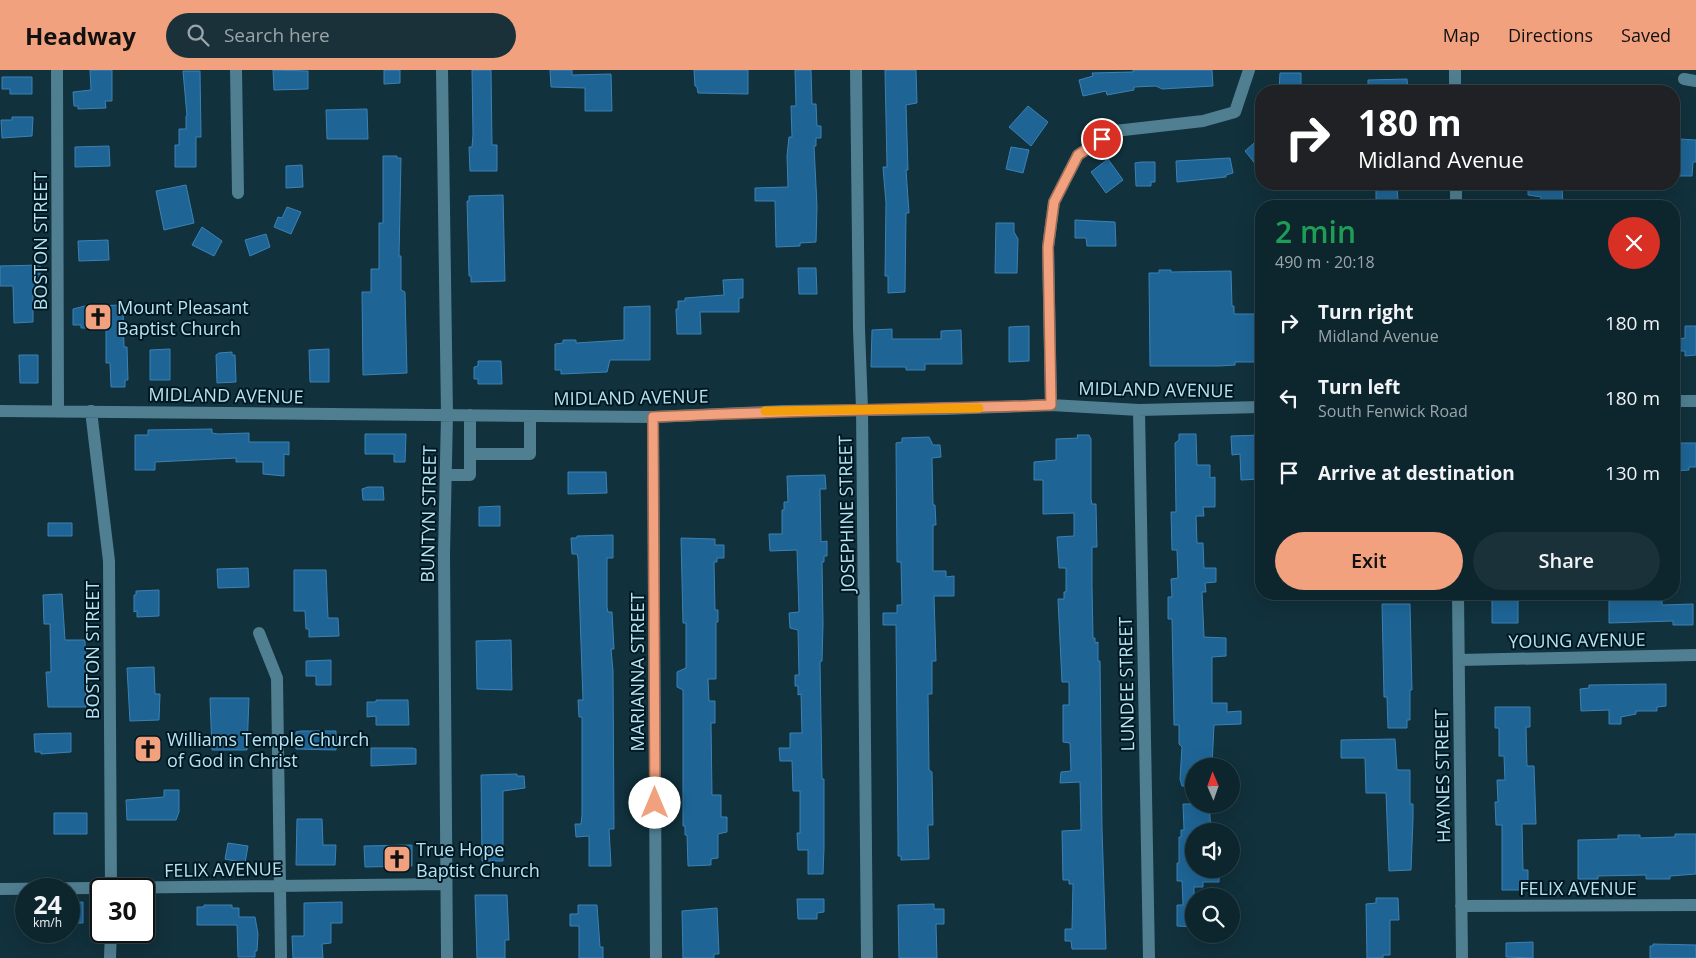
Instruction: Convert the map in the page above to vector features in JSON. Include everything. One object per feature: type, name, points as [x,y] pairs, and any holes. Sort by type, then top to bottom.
[{"type":"street","name":"BOSTON STREET","points":[[56,70],[58,411]]},
{"type":"street","points":[[236,70],[238,193]]},
{"type":"street","name":"BUNTYN STREET","points":[[442,70],[447,415],[447,958]]},
{"type":"street","name":"JOSEPHINE STREET","points":[[856,70],[859,329],[862,408],[867,958]]},
{"type":"street","points":[[1051,405],[1048,247],[1054,202],[1078,155],[1115,131],[1203,121],[1235,112],[1249,70]]},
{"type":"street","points":[[1455,70],[1455,85]]},
{"type":"street","points":[[1680,401],[1696,401]]},
{"type":"street","name":"MIDLAND AVENUE","points":[[0,411],[653,417],[862,408],[944,409],[1051,405],[1139,410],[1255,407]]},
{"type":"street","name":"LUNDEE STREET","points":[[1139,410],[1149,958]]},
{"type":"street","name":"BOSTON STREET","points":[[91,411],[109,561],[111,878]]},
{"type":"street","points":[[446,475],[470,475],[470,415]]},
{"type":"street","points":[[470,454],[530,454],[530,416]]},
{"type":"street","name":"MARIANNA STREET","points":[[653,417],[656,958]]},
{"type":"street","name":"HAYNES STREET","points":[[1458,600],[1462,958]]},
{"type":"street","points":[[259,633],[278,678],[280,958]]},
{"type":"street","name":"YOUNG AVENUE","points":[[1459,660],[1696,655]]},
{"type":"street","name":"FELIX AVENUE","points":[[155,887],[446,884]]},
{"type":"street","name":"FELIX AVENUE","points":[[0,889],[90,888]]},
{"type":"street","name":"FELIX AVENUE","points":[[1461,906],[1696,905]]},
{"type":"street","points":[[110,943],[110,958]]},
{"type":"building","points":[[90,70],[112,70],[112,101],[105,101],[106,108],[78,109],[78,106],[74,106],[73,92],[91,90]]},
{"type":"building","points":[[273,70],[308,71],[308,89],[274,90]]},
{"type":"building","points":[[384,70],[400,70],[400,83],[384,84]]},
{"type":"building","points":[[472,70],[491,70],[492,145],[497,145],[497,171],[470,171],[469,147],[472,147],[473,135]]},
{"type":"building","points":[[550,70],[572,70],[572,75],[611,74],[612,111],[585,111],[585,88],[551,87]]},
{"type":"building","points":[[694,70],[748,70],[748,94],[698,93],[695,86]]},
{"type":"building","points":[[795,70],[811,70],[812,104],[816,104],[817,126],[821,126],[821,138],[816,138],[816,146],[814,146],[817,206],[816,242],[800,243],[800,246],[776,247],[775,201],[755,201],[755,188],[788,187],[787,156],[789,137],[792,137],[791,106],[796,106]]},
{"type":"building","points":[[885,70],[916,70],[917,103],[906,105],[908,170],[906,170],[909,213],[906,213],[905,292],[888,293],[888,276],[885,276],[886,203],[883,167],[887,167]]},
{"type":"building","points":[[1133,70],[1212,70],[1213,86],[1162,89],[1156,86],[1134,87],[1134,90],[1107,95],[1106,91],[1083,96],[1079,80],[1093,76],[1092,73],[1133,72]]},
{"type":"building","points":[[183,71],[200,71],[201,137],[196,137],[196,167],[175,167],[175,145],[179,145],[179,129],[186,129],[187,116]]},
{"type":"building","points":[[1280,73],[1301,73],[1301,85],[1279,85]]},
{"type":"building","points":[[2,77],[32,77],[32,94],[10,94],[10,89],[2,89]]},
{"type":"building","points":[[1407,79],[1408,85],[1368,85],[1368,80]]},
{"type":"building","points":[[1028,106],[1048,122],[1031,146],[1009,127]]},
{"type":"building","points":[[367,109],[368,139],[327,139],[326,110]]},
{"type":"building","points":[[12,117],[33,117],[32,136],[2,138],[1,120],[12,120]]},
{"type":"building","points":[[1680,139],[1696,140],[1696,162],[1693,162],[1692,176],[1680,176]]},
{"type":"building","points":[[1255,142],[1255,164],[1245,151]]},
{"type":"building","points":[[109,146],[110,166],[75,167],[75,147]]},
{"type":"building","points":[[1011,147],[1029,150],[1023,173],[1006,169]]},
{"type":"building","points":[[383,156],[397,156],[397,158],[401,158],[399,256],[401,256],[401,290],[405,292],[407,373],[363,375],[362,292],[371,292],[371,269],[379,269],[379,223],[383,223]]},
{"type":"building","points":[[1230,158],[1233,173],[1226,175],[1226,177],[1177,182],[1176,161]]},
{"type":"building","points":[[1108,159],[1123,180],[1106,193],[1091,172]]},
{"type":"building","points":[[1155,162],[1155,182],[1151,182],[1151,186],[1136,186],[1135,163]]},
{"type":"building","points":[[302,165],[303,187],[286,188],[286,166]]},
{"type":"building","points":[[186,185],[194,223],[164,230],[156,191]]},
{"type":"building","points":[[1376,190],[1397,190],[1398,200],[1376,199]]},
{"type":"building","points":[[1528,190],[1562,190],[1563,200],[1541,200],[1541,197],[1528,195]]},
{"type":"building","points":[[503,195],[505,281],[471,282],[471,276],[469,276],[467,201],[469,201],[469,196]]},
{"type":"building","points":[[287,207],[301,212],[291,234],[274,227],[278,217],[282,218]]},
{"type":"building","points":[[1075,220],[1115,222],[1116,246],[1087,246],[1086,238],[1075,238]]},
{"type":"building","points":[[996,223],[1014,223],[1014,232],[1018,239],[1017,273],[995,273]]},
{"type":"building","points":[[202,227],[222,241],[214,256],[192,245]]},
{"type":"building","points":[[266,234],[270,247],[250,256],[245,240]]},
{"type":"building","points":[[108,240],[109,260],[79,261],[78,241]]},
{"type":"building","points":[[40,265],[40,285],[33,287],[33,322],[14,323],[13,286],[0,286],[0,266]]},
{"type":"building","points":[[798,268],[816,268],[817,294],[799,294]]},
{"type":"building","points":[[1159,270],[1171,270],[1171,272],[1231,271],[1234,314],[1255,314],[1255,362],[1235,362],[1235,365],[1219,366],[1150,366],[1149,273],[1159,273]]},
{"type":"building","points":[[743,279],[743,298],[739,298],[739,312],[700,312],[701,334],[677,334],[676,309],[678,309],[678,301],[685,301],[685,298],[724,295],[723,280]]},
{"type":"building","points":[[123,305],[124,347],[127,347],[128,380],[125,380],[125,387],[111,387],[110,363],[106,363],[106,328],[81,328],[81,325],[73,325],[73,309],[85,306]]},
{"type":"building","points":[[650,306],[650,360],[610,360],[607,372],[561,374],[561,370],[555,370],[555,344],[563,343],[563,340],[576,340],[576,343],[624,340],[624,307]]},
{"type":"building","points":[[1029,326],[1029,361],[1009,362],[1009,327]]},
{"type":"building","points":[[1685,326],[1696,326],[1696,355],[1685,356],[1685,351],[1680,351],[1680,339],[1685,338]]},
{"type":"building","points":[[892,329],[892,339],[941,339],[941,331],[961,330],[962,364],[925,364],[925,370],[906,370],[906,367],[871,367],[872,330]]},
{"type":"building","points":[[170,349],[170,380],[150,380],[150,350]]},
{"type":"building","points":[[329,349],[329,382],[310,382],[309,350]]},
{"type":"building","points":[[232,352],[232,355],[235,355],[236,382],[217,383],[216,355]]},
{"type":"building","points":[[19,355],[38,355],[38,383],[20,383]]},
{"type":"building","points":[[478,361],[501,361],[502,384],[478,384],[478,379],[474,379],[474,367],[478,366]]},
{"type":"building","points":[[212,429],[212,433],[218,434],[249,433],[249,442],[289,442],[289,455],[284,454],[284,476],[263,474],[263,462],[236,462],[236,458],[155,462],[155,470],[135,470],[135,435],[148,435],[148,430]]},
{"type":"building","points":[[365,434],[406,434],[405,462],[394,462],[394,454],[365,454]]},
{"type":"building","points":[[1179,434],[1196,434],[1197,465],[1210,465],[1210,478],[1215,477],[1215,507],[1203,507],[1204,516],[1196,516],[1197,543],[1203,543],[1204,568],[1216,568],[1216,582],[1205,583],[1206,592],[1202,592],[1204,637],[1226,638],[1226,656],[1212,657],[1212,703],[1227,703],[1227,712],[1241,711],[1241,724],[1214,725],[1212,758],[1185,758],[1185,786],[1182,786],[1180,779],[1182,747],[1179,744],[1179,725],[1174,725],[1172,619],[1168,619],[1168,597],[1172,597],[1171,579],[1178,578],[1177,550],[1172,550],[1171,512],[1176,512],[1175,443],[1179,440]]},
{"type":"building","points":[[1077,435],[1089,435],[1091,439],[1091,499],[1092,504],[1096,504],[1097,547],[1092,547],[1093,638],[1095,638],[1095,643],[1098,642],[1098,661],[1100,661],[1106,949],[1072,949],[1071,941],[1065,941],[1065,929],[1072,929],[1073,884],[1069,884],[1069,880],[1063,880],[1062,831],[1081,830],[1080,782],[1060,783],[1061,772],[1071,771],[1070,743],[1063,742],[1063,705],[1069,705],[1069,682],[1062,682],[1058,599],[1064,599],[1064,592],[1066,592],[1066,568],[1059,568],[1057,537],[1074,536],[1074,513],[1043,514],[1043,480],[1034,480],[1034,462],[1056,460],[1056,439],[1078,438]]},
{"type":"building","points":[[1255,435],[1255,479],[1241,480],[1240,454],[1232,455],[1231,436]]},
{"type":"building","points":[[929,437],[933,445],[940,445],[941,457],[932,458],[933,505],[935,505],[936,525],[933,525],[933,571],[946,571],[946,577],[954,576],[954,596],[934,596],[936,661],[932,661],[932,694],[928,694],[929,770],[932,772],[933,825],[928,825],[929,859],[901,860],[901,856],[898,856],[896,625],[883,625],[883,613],[897,613],[897,605],[902,605],[901,562],[897,562],[896,443],[902,442],[902,438]]},
{"type":"building","points":[[1680,443],[1696,443],[1696,467],[1689,467],[1689,470],[1680,471]]},
{"type":"building","points":[[568,472],[606,472],[607,493],[568,494]]},
{"type":"building","points":[[825,475],[826,489],[820,489],[821,542],[827,541],[827,556],[824,556],[824,562],[822,562],[823,624],[822,661],[820,662],[822,779],[824,779],[823,874],[808,874],[808,850],[798,850],[797,833],[800,833],[800,791],[793,791],[792,761],[780,761],[779,748],[790,748],[790,733],[802,733],[801,694],[798,695],[798,686],[795,686],[795,675],[799,675],[798,630],[790,628],[789,613],[799,612],[797,550],[770,551],[769,534],[782,534],[782,510],[784,510],[784,502],[788,502],[787,476]]},
{"type":"building","points":[[383,487],[384,500],[363,500],[362,489]]},
{"type":"building","points":[[500,506],[500,526],[479,526],[479,507]]},
{"type":"building","points":[[48,523],[72,523],[72,536],[48,536]]},
{"type":"building","points":[[613,535],[613,558],[607,558],[607,607],[608,612],[612,612],[614,649],[611,649],[613,671],[614,829],[609,829],[611,866],[589,866],[589,836],[576,837],[575,824],[581,824],[582,815],[582,717],[579,717],[578,700],[583,700],[578,558],[577,554],[572,554],[571,538],[577,538],[577,536]]},
{"type":"building","points":[[681,538],[715,539],[715,545],[724,545],[724,558],[717,558],[717,562],[714,562],[715,610],[718,610],[718,622],[716,622],[716,679],[708,679],[709,701],[715,701],[715,723],[711,723],[712,795],[721,795],[721,817],[727,817],[727,832],[718,834],[718,858],[711,859],[711,865],[688,866],[687,835],[685,835],[685,826],[683,826],[683,690],[677,687],[677,672],[686,668],[686,623],[683,623]]},
{"type":"building","points":[[248,568],[249,587],[218,588],[217,569]]},
{"type":"building","points":[[294,570],[326,570],[328,618],[338,618],[339,636],[309,637],[309,629],[306,629],[305,611],[294,611]]},
{"type":"building","points":[[159,590],[159,616],[137,617],[137,611],[134,612],[134,595],[136,595],[136,591]]},
{"type":"building","points":[[62,594],[65,640],[85,640],[86,707],[48,707],[46,672],[51,672],[50,624],[44,624],[43,595]]},
{"type":"building","points":[[1492,600],[1518,600],[1518,623],[1492,623]]},
{"type":"building","points":[[1609,600],[1662,600],[1662,605],[1693,604],[1693,625],[1673,625],[1673,621],[1609,623]]},
{"type":"building","points":[[1382,604],[1410,604],[1412,690],[1410,690],[1410,720],[1407,720],[1407,728],[1388,728],[1387,697],[1384,697]]},
{"type":"building","points":[[511,640],[512,690],[477,689],[476,641]]},
{"type":"building","points":[[331,660],[331,685],[316,685],[316,676],[306,676],[306,661]]},
{"type":"building","points":[[154,667],[155,694],[160,694],[159,720],[130,721],[127,668]]},
{"type":"building","points":[[1666,684],[1666,706],[1657,707],[1657,711],[1636,711],[1636,714],[1621,717],[1621,724],[1609,724],[1609,710],[1581,711],[1580,689],[1589,688],[1589,685]]},
{"type":"building","points":[[210,698],[249,698],[247,750],[212,750]]},
{"type":"building","points":[[376,700],[408,700],[409,725],[376,725],[376,716],[367,717],[367,702],[376,702]]},
{"type":"building","points":[[1495,707],[1530,707],[1530,727],[1526,727],[1527,766],[1534,766],[1536,824],[1522,824],[1523,870],[1528,870],[1528,890],[1502,890],[1502,825],[1496,825],[1495,802],[1498,802],[1497,780],[1505,780],[1504,756],[1499,756],[1499,728],[1495,728]]},
{"type":"building","points":[[336,731],[336,750],[296,749],[296,732]]},
{"type":"building","points":[[71,733],[71,752],[41,754],[41,752],[35,752],[34,734]]},
{"type":"building","points":[[1395,739],[1397,770],[1410,770],[1410,804],[1413,804],[1411,870],[1389,871],[1386,793],[1366,793],[1365,758],[1341,758],[1341,740]]},
{"type":"building","points":[[371,748],[416,749],[416,764],[371,766]]},
{"type":"building","points":[[517,774],[517,776],[524,776],[525,788],[503,791],[503,861],[482,861],[481,775]]},
{"type":"building","points":[[164,790],[179,790],[179,812],[176,820],[127,820],[126,800],[164,797]]},
{"type":"building","points":[[1183,804],[1185,804],[1185,813],[1210,813],[1210,823],[1185,823],[1185,878],[1219,878],[1219,882],[1203,882],[1203,887],[1185,888],[1185,926],[1177,926],[1177,905],[1183,905],[1182,881],[1177,881],[1177,863],[1179,863],[1179,837],[1181,837],[1181,830],[1184,830]]},
{"type":"building","points":[[54,813],[87,813],[87,834],[54,834]]},
{"type":"building","points":[[297,819],[322,819],[323,845],[336,845],[335,865],[296,865]]},
{"type":"building","points":[[1675,834],[1696,834],[1696,874],[1670,876],[1670,879],[1646,879],[1646,875],[1598,876],[1598,879],[1578,879],[1578,840],[1618,839],[1618,835],[1640,835],[1640,838],[1675,837]]},
{"type":"building","points":[[228,843],[248,846],[245,863],[225,859]]},
{"type":"building","points":[[412,845],[412,866],[365,867],[364,846]]},
{"type":"building","points":[[475,895],[507,895],[509,940],[505,940],[505,958],[477,958]]},
{"type":"building","points":[[1376,898],[1398,898],[1399,920],[1390,920],[1390,955],[1383,955],[1383,958],[1367,958],[1366,904],[1376,903]]},
{"type":"building","points":[[797,899],[824,899],[824,912],[817,913],[817,919],[798,919]]},
{"type":"building","points":[[80,902],[83,902],[83,923],[80,923]]},
{"type":"building","points":[[342,902],[342,923],[331,923],[331,943],[322,944],[323,958],[293,958],[292,936],[304,936],[304,903]]},
{"type":"building","points":[[934,904],[934,909],[944,909],[944,924],[936,924],[937,958],[899,958],[898,905]]},
{"type":"building","points":[[204,905],[232,905],[232,908],[239,908],[239,917],[255,917],[258,934],[255,957],[238,957],[237,925],[197,925],[197,907],[204,907]]},
{"type":"building","points":[[578,905],[597,905],[600,947],[603,947],[603,958],[579,958],[579,926],[570,926],[570,914],[578,914]]},
{"type":"building","points":[[717,908],[719,954],[714,954],[714,958],[683,958],[682,911]]},
{"type":"building","points":[[1533,942],[1533,958],[1506,957],[1506,943]]},
{"type":"building","points":[[1653,944],[1696,945],[1696,958],[1650,958],[1650,946],[1653,946]]},
{"type":"slow traffic","points":[[765,411],[862,408],[979,408]]},
{"type":"place","name":"Mount Pleasant Baptist Church","points":[[98,317]]},
{"type":"place","name":"Williams Temple Church of God in Christ","points":[[148,749]]},
{"type":"place","name":"True Hope Baptist Church","points":[[397,859]]},
{"type":"route","points":[[655,803],[653,417],[862,408],[944,409],[1051,405],[1048,247],[1054,202],[1078,155],[1102,139]]}]
